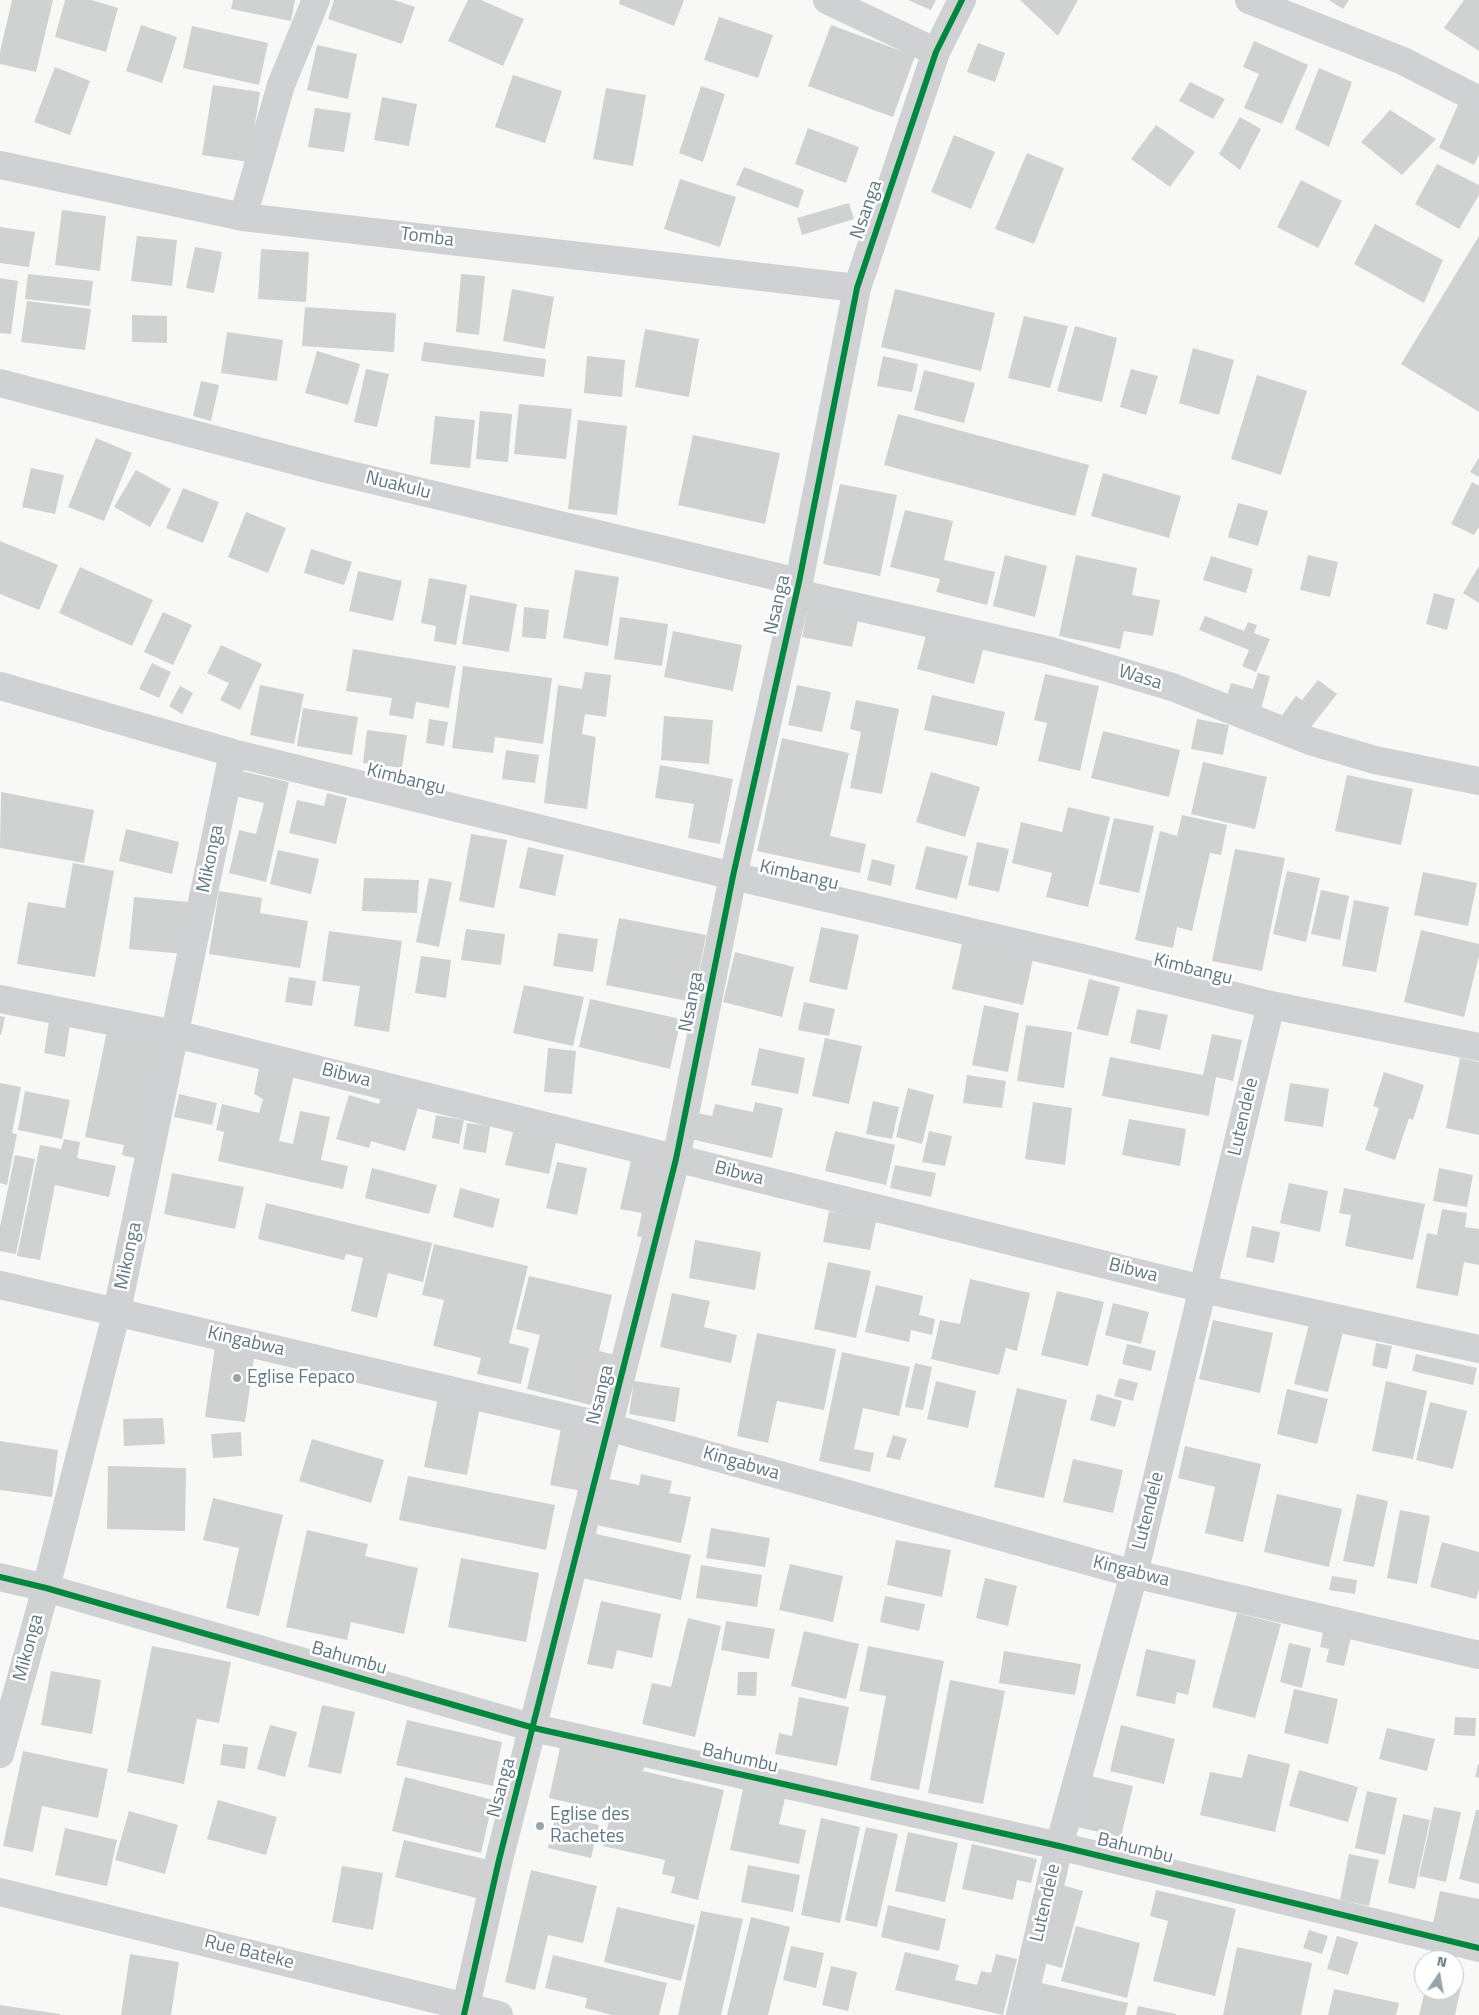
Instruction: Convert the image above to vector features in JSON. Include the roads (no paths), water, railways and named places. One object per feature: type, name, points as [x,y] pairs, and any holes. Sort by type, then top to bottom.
[{"type":"street","points":[[243,217],[281,85],[316,0]]},
{"type":"street","points":[[827,0],[936,52]]},
{"type":"street","name":"Nsanga","points":[[465,2011],[499,1860],[534,1728],[676,1159],[733,876],[797,588],[857,288],[936,52],[962,0]]},
{"type":"street","points":[[1248,0],[1404,62],[1479,100]]},
{"type":"street","name":"Tomba","points":[[0,165],[243,217],[857,288]]},
{"type":"street","name":"Nuakulu","points":[[0,384],[326,469],[797,588]]},
{"type":"street","name":"Wasa","points":[[797,588],[1051,651],[1172,687],[1310,741],[1375,760],[1479,781]]},
{"type":"street","name":"Kimbangu","points":[[0,686],[233,753],[733,876],[1090,960],[1271,1005],[1479,1048]]},
{"type":"street","name":"Mikonga","points":[[0,1754],[46,1588],[117,1311],[233,753]]},
{"type":"street","name":"Bibwa","points":[[0,999],[175,1034],[1203,1289],[1479,1349]]},
{"type":"street","name":"Lutendele","points":[[1020,2015],[1059,1846],[1134,1574],[1271,1005]]},
{"type":"street","name":"Kingabwa","points":[[0,1285],[608,1427],[1134,1574],[1479,1655]]},
{"type":"street","name":"Bahumbu","points":[[0,1577],[46,1588],[534,1728],[1059,1846],[1479,1948]]},
{"type":"street","name":"Rue Bateke","points":[[0,1892],[465,2011],[499,2015]]},
{"type":"place","name":"Eglise Fepaco","points":[[237,1378]]},
{"type":"place","name":"Eglise des Rachetes","points":[[540,1826]]}]
